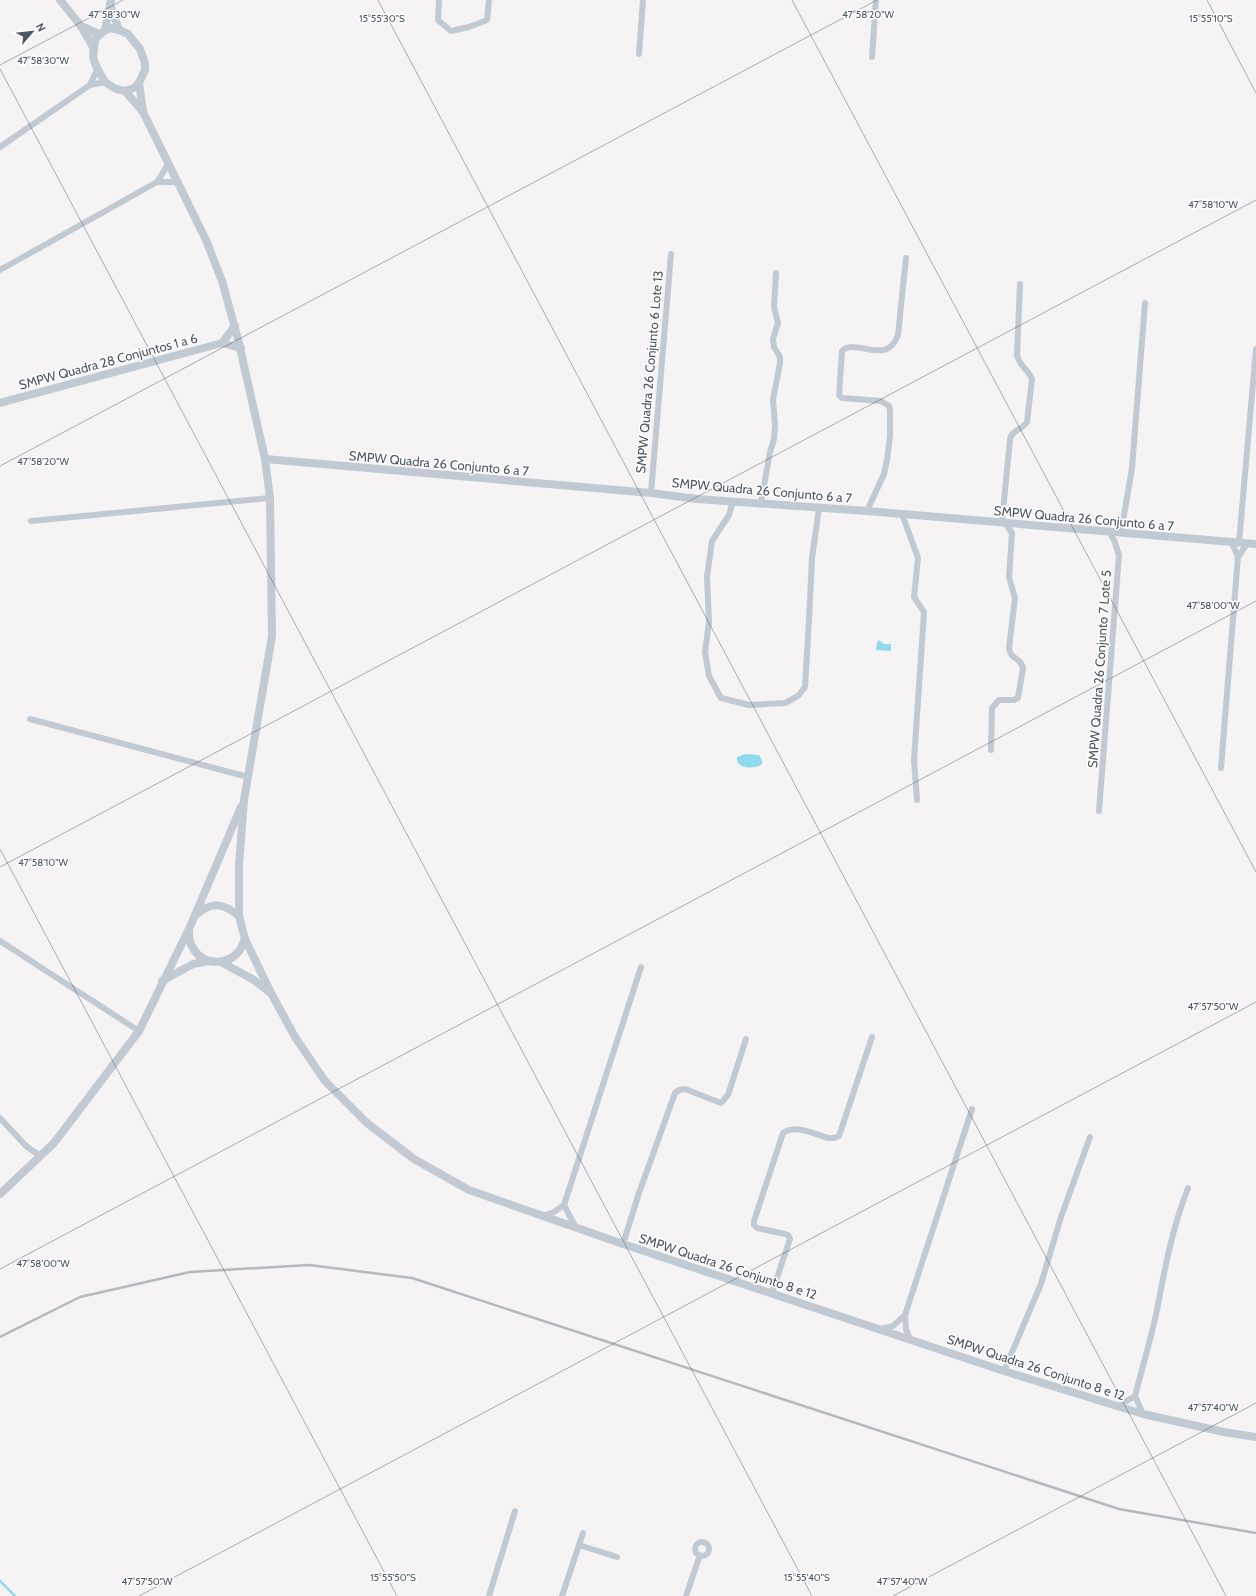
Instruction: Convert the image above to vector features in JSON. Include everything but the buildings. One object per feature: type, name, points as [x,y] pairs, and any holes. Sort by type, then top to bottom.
[{"type":"street","points":[[60,0],[81,26],[93,47]]},
{"type":"street","points":[[439,0],[438,20],[451,31],[469,27],[487,20],[489,0]]},
{"type":"street","points":[[639,54],[643,0]]},
{"type":"street","points":[[872,57],[876,0]]},
{"type":"street","points":[[102,32],[111,3]]},
{"type":"street","points":[[111,3],[119,30]]},
{"type":"street","points":[[81,26],[102,32]]},
{"type":"street","points":[[111,28],[119,30],[128,34],[134,40],[143,56],[145,70],[139,83],[134,88],[125,91],[116,89],[105,82],[97,70],[93,57],[95,39],[102,32],[111,28]]},
{"type":"street","points":[[90,85],[97,70]]},
{"type":"street","points":[[0,147],[90,85],[105,82]]},
{"type":"street","points":[[139,83],[143,112]]},
{"type":"street","points":[[125,91],[143,112],[179,182],[209,247],[222,281],[235,326],[265,459],[270,498],[272,636],[244,800],[239,872],[239,916],[245,939],[240,950],[232,958],[221,962],[209,961],[193,964],[162,981]]},
{"type":"street","points":[[0,270],[157,182],[169,163]]},
{"type":"street","points":[[157,182],[179,182]]},
{"type":"street","name":"SMPW Quadra 26 Conjunto 6 Lote 13","points":[[651,493],[671,254]]},
{"type":"street","points":[[867,510],[884,474],[889,448],[890,411],[889,406],[882,401],[842,398],[839,395],[842,351],[849,348],[884,350],[894,344],[898,334],[906,258]]},
{"type":"street","points":[[761,503],[768,459],[774,439],[775,425],[773,400],[780,363],[780,357],[774,347],[773,339],[778,323],[774,307],[776,273]]},
{"type":"street","points":[[1012,533],[1004,523],[1010,439],[1012,434],[1024,427],[1027,422],[1032,379],[1030,373],[1020,364],[1017,355],[1020,284]]},
{"type":"street","points":[[1119,533],[1123,521],[1132,468],[1144,303]]},
{"type":"street","points":[[235,326],[222,343],[240,348]]},
{"type":"street","name":"SMPW Quadra 28 Conjuntos 1 a 6","points":[[0,403],[222,343]]},
{"type":"street","points":[[1221,768],[1256,348]]},
{"type":"street","name":"SMPW Quadra 26 Conjunto 6 a 7","points":[[265,459],[733,501],[818,508],[867,510],[1256,544]]},
{"type":"street","points":[[31,521],[270,498]]},
{"type":"street","points":[[733,501],[729,515],[712,541],[710,548],[708,577],[708,622],[705,652],[709,676],[721,698],[749,705],[785,703],[798,696],[805,687],[810,620],[812,558],[818,508]]},
{"type":"street","points":[[902,514],[918,558],[914,597],[924,612],[914,760],[917,800]]},
{"type":"street","points":[[991,750],[992,708],[999,700],[1014,700],[1018,698],[1023,668],[1019,660],[1010,654],[1009,648],[1015,598],[1009,577],[1012,533],[1020,524]]},
{"type":"street","name":"SMPW Quadra 26 Conjunto 7 Lote 5","points":[[1099,811],[1119,555],[1114,540],[1109,532]]},
{"type":"street","points":[[1238,557],[1239,543]]},
{"type":"street","points":[[30,719],[248,777]]},
{"type":"street","points":[[0,1194],[54,1142],[138,1031],[189,929],[244,800]]},
{"type":"street","points":[[194,917],[203,908],[216,905],[229,908],[239,916]]},
{"type":"street","points":[[189,929],[189,939],[193,949],[200,956],[209,961]]},
{"type":"street","name":"SMPW Quadra 26 Conjunto 8 e 12","points":[[245,939],[271,993],[295,1037],[325,1081],[366,1123],[414,1160],[469,1190],[623,1244],[1004,1371],[1143,1414],[1224,1432],[1256,1437]]},
{"type":"street","points":[[0,941],[138,1031]]},
{"type":"street","name":"SMPW Quadra 26 Conjunto 8 e 12","points":[[221,962],[254,980],[271,993]]},
{"type":"street","points":[[542,1216],[554,1212],[564,1205],[641,967]]},
{"type":"street","points":[[772,1293],[790,1239],[788,1235],[785,1234],[757,1228],[754,1225],[754,1221],[783,1133],[790,1129],[796,1128],[828,1138],[839,1136],[872,1037]]},
{"type":"street","points":[[623,1244],[639,1193],[675,1092],[685,1089],[721,1103],[728,1095],[746,1039]]},
{"type":"street","points":[[910,1339],[906,1329],[905,1315],[972,1109]]},
{"type":"street","points":[[0,1118],[26,1146],[40,1156]]},
{"type":"street","points":[[1004,1371],[1041,1284],[1061,1217],[1090,1137]]},
{"type":"street","points":[[1143,1414],[1135,1396],[1152,1333],[1167,1255],[1177,1215],[1188,1188]]},
{"type":"street","points":[[564,1205],[576,1228]]},
{"type":"street","points":[[882,1330],[893,1326],[905,1315]]},
{"type":"street","points":[[1118,1406],[1135,1396]]},
{"type":"street","points":[[489,1596],[515,1511]]},
{"type":"street","points":[[562,1596],[582,1533]]},
{"type":"street","points":[[579,1545],[617,1557]]},
{"type":"street","points":[[686,1596],[700,1555]]},
{"type":"water","points":[[879,640],[884,644],[891,644],[891,651],[876,650]]},
{"type":"water","points":[[746,754],[759,755],[762,760],[762,764],[750,768],[742,766],[737,761],[737,757]]},
{"type":"waterway","points":[[0,1581],[15,1596]]},
{"type":"railway","points":[[0,1337],[80,1297],[190,1272],[309,1265],[412,1278],[1119,1509],[1256,1533]]}]
